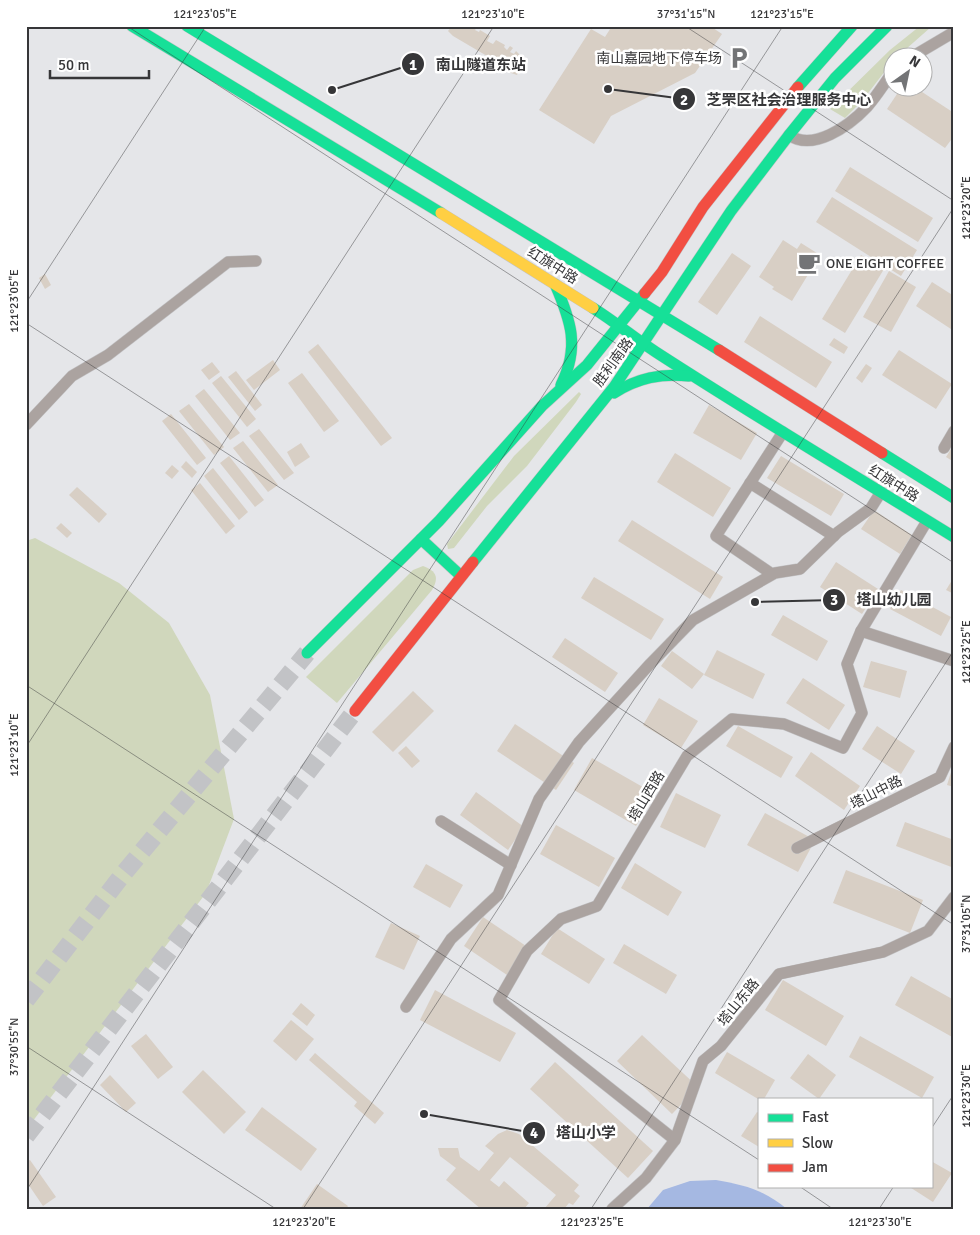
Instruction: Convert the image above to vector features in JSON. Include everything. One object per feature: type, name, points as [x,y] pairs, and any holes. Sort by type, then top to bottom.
[{"type":"main road","name":"红旗中路","points":[[132,26],[555,284],[620,325],[644,345],[694,377],[954,537]]},
{"type":"main road","name":"红旗中路","points":[[186,26],[638,299],[954,498]]},
{"type":"main road","name":"胜利南路","points":[[307,653],[420,539],[557,391],[587,365],[620,325],[638,299],[662,272],[703,207],[740,158],[817,63],[852,26]]},
{"type":"main road","name":"胜利南路","points":[[355,712],[461,576],[600,404],[644,345],[732,211],[789,135],[835,78],[887,26]]},
{"type":"main road","points":[[555,284],[567,309],[573,336],[571,364],[557,391]]},
{"type":"main road","points":[[600,404],[628,383],[643,378],[668,374],[694,377]]},
{"type":"main road","points":[[420,539],[461,576]]},
{"type":"street","points":[[927,48],[954,32]]},
{"type":"street","points":[[789,135],[797,142],[805,143],[822,138],[842,127],[866,108],[882,86]]},
{"type":"street","points":[[26,425],[72,376],[108,355],[228,262],[256,261]]},
{"type":"street","points":[[944,448],[954,431]]},
{"type":"street","points":[[772,574],[716,536],[783,432]]},
{"type":"street","points":[[750,482],[834,536]]},
{"type":"street","points":[[406,1007],[451,938],[498,895],[539,799],[579,742],[650,664],[693,620],[772,574],[800,569],[834,536],[871,508],[881,492]]},
{"type":"street","name":"塔山西路","points":[[675,1140],[498,1000],[527,951],[561,919],[597,906],[687,756],[732,719],[784,724],[843,748],[862,713],[847,664],[861,630],[927,521]]},
{"type":"street","points":[[861,630],[954,661]]},
{"type":"street","name":"塔山中路","points":[[797,848],[940,777],[954,747]]},
{"type":"street","points":[[441,821],[511,865]]},
{"type":"street","name":"塔山东路","points":[[612,1209],[646,1178],[675,1140],[702,1061],[721,1046],[779,974],[883,952],[928,931],[954,897]]},
{"type":"green space","points":[[920,26],[944,26],[931,27],[907,48],[892,48]]},
{"type":"green space","points":[[882,58],[882,75],[862,101],[845,118],[830,109]]},
{"type":"green space","points":[[579,392],[581,394],[576,402],[527,466],[487,506],[454,548],[448,549],[447,544],[514,456]]},
{"type":"green space","points":[[35,538],[119,583],[169,623],[210,695],[234,819],[206,893],[26,1130],[26,541]]},
{"type":"green space","points":[[423,566],[431,570],[435,575],[436,582],[432,590],[337,703],[306,677],[413,570]]},
{"type":"water","points":[[716,1180],[754,1189],[787,1209],[647,1209],[663,1190],[690,1181]]},
{"type":"building","points":[[452,26],[478,26],[475,30],[479,32],[480,30],[490,36],[487,41],[493,44],[496,40],[505,45],[504,47],[507,50],[510,46],[513,48],[510,52],[514,54],[516,51],[524,59],[517,75],[453,36],[448,31]]},
{"type":"building","points":[[612,26],[710,26],[722,34],[695,73],[611,116],[594,144],[539,110],[591,29],[605,37]]},
{"type":"building","points":[[894,98],[931,98],[954,113],[954,136],[945,148],[887,109]]},
{"type":"building","points":[[850,167],[933,218],[918,242],[835,191]]},
{"type":"building","points":[[832,197],[917,250],[901,276],[816,222]]},
{"type":"building","points":[[783,240],[797,249],[801,243],[820,255],[792,301],[772,289],[774,287],[759,277]]},
{"type":"building","points":[[732,253],[751,266],[717,315],[698,302]]},
{"type":"building","points":[[861,255],[884,269],[845,333],[822,319]]},
{"type":"building","points":[[889,271],[916,287],[891,332],[863,317]]},
{"type":"building","points":[[45,274],[51,285],[45,289],[39,278]]},
{"type":"building","points":[[932,282],[954,296],[954,331],[916,306]]},
{"type":"building","points":[[760,316],[832,362],[816,388],[744,342]]},
{"type":"building","points":[[834,338],[848,347],[844,354],[829,345]]},
{"type":"building","points":[[318,344],[392,438],[381,446],[308,352]]},
{"type":"building","points":[[899,350],[952,384],[936,409],[882,375]]},
{"type":"building","points":[[273,360],[280,370],[254,390],[246,380]]},
{"type":"building","points":[[212,362],[220,372],[209,380],[201,370]]},
{"type":"building","points":[[866,364],[872,368],[862,383],[856,378]]},
{"type":"building","points":[[236,371],[262,405],[255,411],[228,377]]},
{"type":"building","points":[[302,373],[339,421],[324,432],[288,383]]},
{"type":"building","points":[[221,376],[256,419],[247,427],[212,383]]},
{"type":"building","points":[[204,389],[240,433],[230,440],[195,396]]},
{"type":"building","points":[[189,404],[224,447],[214,455],[179,411]]},
{"type":"building","points":[[709,405],[757,433],[741,460],[693,433]]},
{"type":"building","points":[[171,414],[206,458],[197,465],[162,421]]},
{"type":"building","points":[[259,429],[294,473],[284,480],[249,436]]},
{"type":"building","points":[[243,441],[278,485],[268,492],[233,448]]},
{"type":"building","points":[[301,443],[310,457],[295,467],[287,452]]},
{"type":"building","points":[[954,444],[954,462],[946,457]]},
{"type":"building","points":[[675,453],[731,488],[713,517],[657,482]]},
{"type":"building","points":[[229,456],[264,500],[255,507],[220,463]]},
{"type":"building","points":[[781,456],[844,494],[831,516],[767,478]]},
{"type":"building","points":[[186,461],[197,472],[192,478],[181,467]]},
{"type":"building","points":[[172,465],[179,471],[172,479],[165,473]]},
{"type":"building","points":[[213,468],[248,512],[239,520],[204,476]]},
{"type":"building","points":[[200,483],[235,526],[226,534],[191,490]]},
{"type":"building","points":[[77,487],[107,514],[99,523],[69,495]]},
{"type":"building","points":[[874,510],[912,535],[900,554],[861,529]]},
{"type":"building","points":[[632,520],[723,577],[710,599],[618,541]]},
{"type":"building","points":[[61,523],[72,533],[67,538],[56,528]]},
{"type":"building","points":[[836,562],[878,589],[862,614],[820,587]]},
{"type":"building","points":[[594,577],[664,619],[651,640],[581,598]]},
{"type":"building","points":[[954,577],[954,594],[946,590]]},
{"type":"building","points":[[901,590],[951,617],[941,636],[890,609]]},
{"type":"building","points":[[783,615],[828,641],[817,661],[771,635]]},
{"type":"building","points":[[565,638],[618,673],[605,692],[552,657]]},
{"type":"building","points":[[717,650],[765,674],[753,699],[704,675]]},
{"type":"building","points":[[672,651],[704,674],[692,689],[661,666]]},
{"type":"building","points":[[871,661],[907,671],[900,698],[863,687]]},
{"type":"building","points":[[803,678],[845,705],[829,730],[786,703]]},
{"type":"building","points":[[413,691],[434,711],[393,752],[372,732]]},
{"type":"building","points":[[659,698],[698,721],[681,748],[643,725]]},
{"type":"building","points":[[515,724],[574,763],[556,790],[497,751]]},
{"type":"building","points":[[738,726],[793,757],[781,778],[726,746]]},
{"type":"building","points":[[877,726],[915,751],[901,774],[862,749]]},
{"type":"building","points":[[406,746],[420,761],[412,768],[398,753]]},
{"type":"building","points":[[811,752],[860,786],[844,810],[795,776]]},
{"type":"building","points":[[592,758],[655,794],[636,826],[574,790]]},
{"type":"building","points":[[954,766],[954,787],[947,785]]},
{"type":"building","points":[[476,792],[524,827],[508,850],[460,815]]},
{"type":"building","points":[[676,793],[721,815],[705,848],[660,827]]},
{"type":"building","points":[[765,813],[815,840],[798,872],[747,845]]},
{"type":"building","points":[[905,822],[954,840],[954,868],[896,846]]},
{"type":"building","points":[[556,825],[615,858],[599,887],[540,854]]},
{"type":"building","points":[[635,863],[682,892],[668,916],[621,888]]},
{"type":"building","points":[[426,864],[463,885],[450,908],[413,887]]},
{"type":"building","points":[[846,870],[923,900],[910,933],[833,903]]},
{"type":"building","points":[[483,917],[526,946],[507,975],[464,946]]},
{"type":"building","points":[[391,923],[420,936],[404,970],[375,957]]},
{"type":"building","points":[[557,928],[605,959],[589,984],[541,954]]},
{"type":"building","points":[[624,944],[677,975],[666,994],[613,963]]},
{"type":"building","points":[[911,976],[954,1000],[954,1038],[895,1005]]},
{"type":"building","points":[[783,980],[844,1016],[826,1046],[765,1010]]},
{"type":"building","points":[[435,990],[516,1033],[500,1062],[420,1020]]},
{"type":"building","points":[[301,1003],[315,1015],[307,1026],[292,1014]]},
{"type":"building","points":[[291,1020],[314,1039],[296,1061],[273,1041]]},
{"type":"building","points":[[146,1034],[173,1067],[158,1079],[131,1046]]},
{"type":"building","points":[[642,1035],[698,1087],[672,1114],[617,1061]]},
{"type":"building","points":[[860,1036],[934,1077],[922,1098],[849,1057]]},
{"type":"building","points":[[727,1052],[775,1080],[765,1098],[758,1099],[715,1073]]},
{"type":"building","points":[[315,1053],[384,1113],[375,1124],[354,1106],[357,1102],[309,1060]]},
{"type":"building","points":[[808,1054],[836,1075],[820,1098],[790,1078]]},
{"type":"building","points":[[555,1062],[653,1151],[628,1178],[530,1089]]},
{"type":"building","points":[[203,1070],[246,1112],[224,1134],[182,1092]]},
{"type":"building","points":[[110,1075],[136,1103],[126,1112],[100,1085]]},
{"type":"building","points":[[262,1107],[317,1149],[301,1171],[245,1130]]},
{"type":"building","points":[[757,1112],[758,1112],[758,1146],[741,1136]]},
{"type":"building","points":[[507,1130],[519,1134],[579,1185],[574,1191],[580,1196],[573,1205],[569,1203],[564,1209],[544,1209],[556,1195],[510,1157],[490,1180],[499,1187],[504,1181],[529,1203],[524,1209],[481,1209],[446,1180],[456,1168],[440,1156],[438,1148],[458,1148],[460,1157],[479,1171],[494,1153],[485,1146],[498,1134]]},
{"type":"building","points":[[30,1160],[56,1197],[43,1206],[26,1181],[26,1162]]},
{"type":"building","points":[[932,1162],[952,1173],[933,1202],[911,1188],[932,1188]]},
{"type":"building","points":[[317,1184],[348,1206],[346,1209],[300,1209]]},
{"type":"tunnel","points":[[26,1000],[124,873],[307,653]]},
{"type":"tunnel","points":[[26,1136],[355,711]]},
{"type":"traffic: fast","points":[[132,26],[441,213]]},
{"type":"traffic: fast","points":[[187,26],[719,350]]},
{"type":"traffic: fast","points":[[798,87],[852,26]]},
{"type":"traffic: fast","points":[[473,562],[614,387],[731,211],[789,135],[835,78],[887,26]]},
{"type":"traffic: fast","points":[[555,284],[569,322],[572,346],[567,371],[561,385]]},
{"type":"traffic: fast","points":[[307,653],[439,521],[542,406],[587,365],[645,293]]},
{"type":"traffic: fast","points":[[593,308],[698,379],[954,537]]},
{"type":"traffic: fast","points":[[614,393],[641,380],[669,375],[689,376]]},
{"type":"traffic: fast","points":[[882,453],[954,498]]},
{"type":"traffic: fast","points":[[421,539],[461,576]]},
{"type":"traffic: slow","points":[[441,213],[593,308]]},
{"type":"traffic: jam","points":[[645,293],[662,272],[703,207],[798,87]]},
{"type":"traffic: jam","points":[[719,350],[882,453]]},
{"type":"traffic: jam","points":[[355,711],[473,562]]},
{"type":"place","name":"南山嘉园地下停车场","points":[[739,58]]},
{"type":"place","name":"芝罘区社会治理服务中心","points":[[608,89]]},
{"type":"place","name":"南山隧道东站","points":[[332,90]]},
{"type":"place","name":"ONE EIGHT COFFEE","points":[[809,263]]},
{"type":"place","name":"塔山幼儿园","points":[[755,602]]},
{"type":"place","name":"塔山小学","points":[[424,1114]]}]
